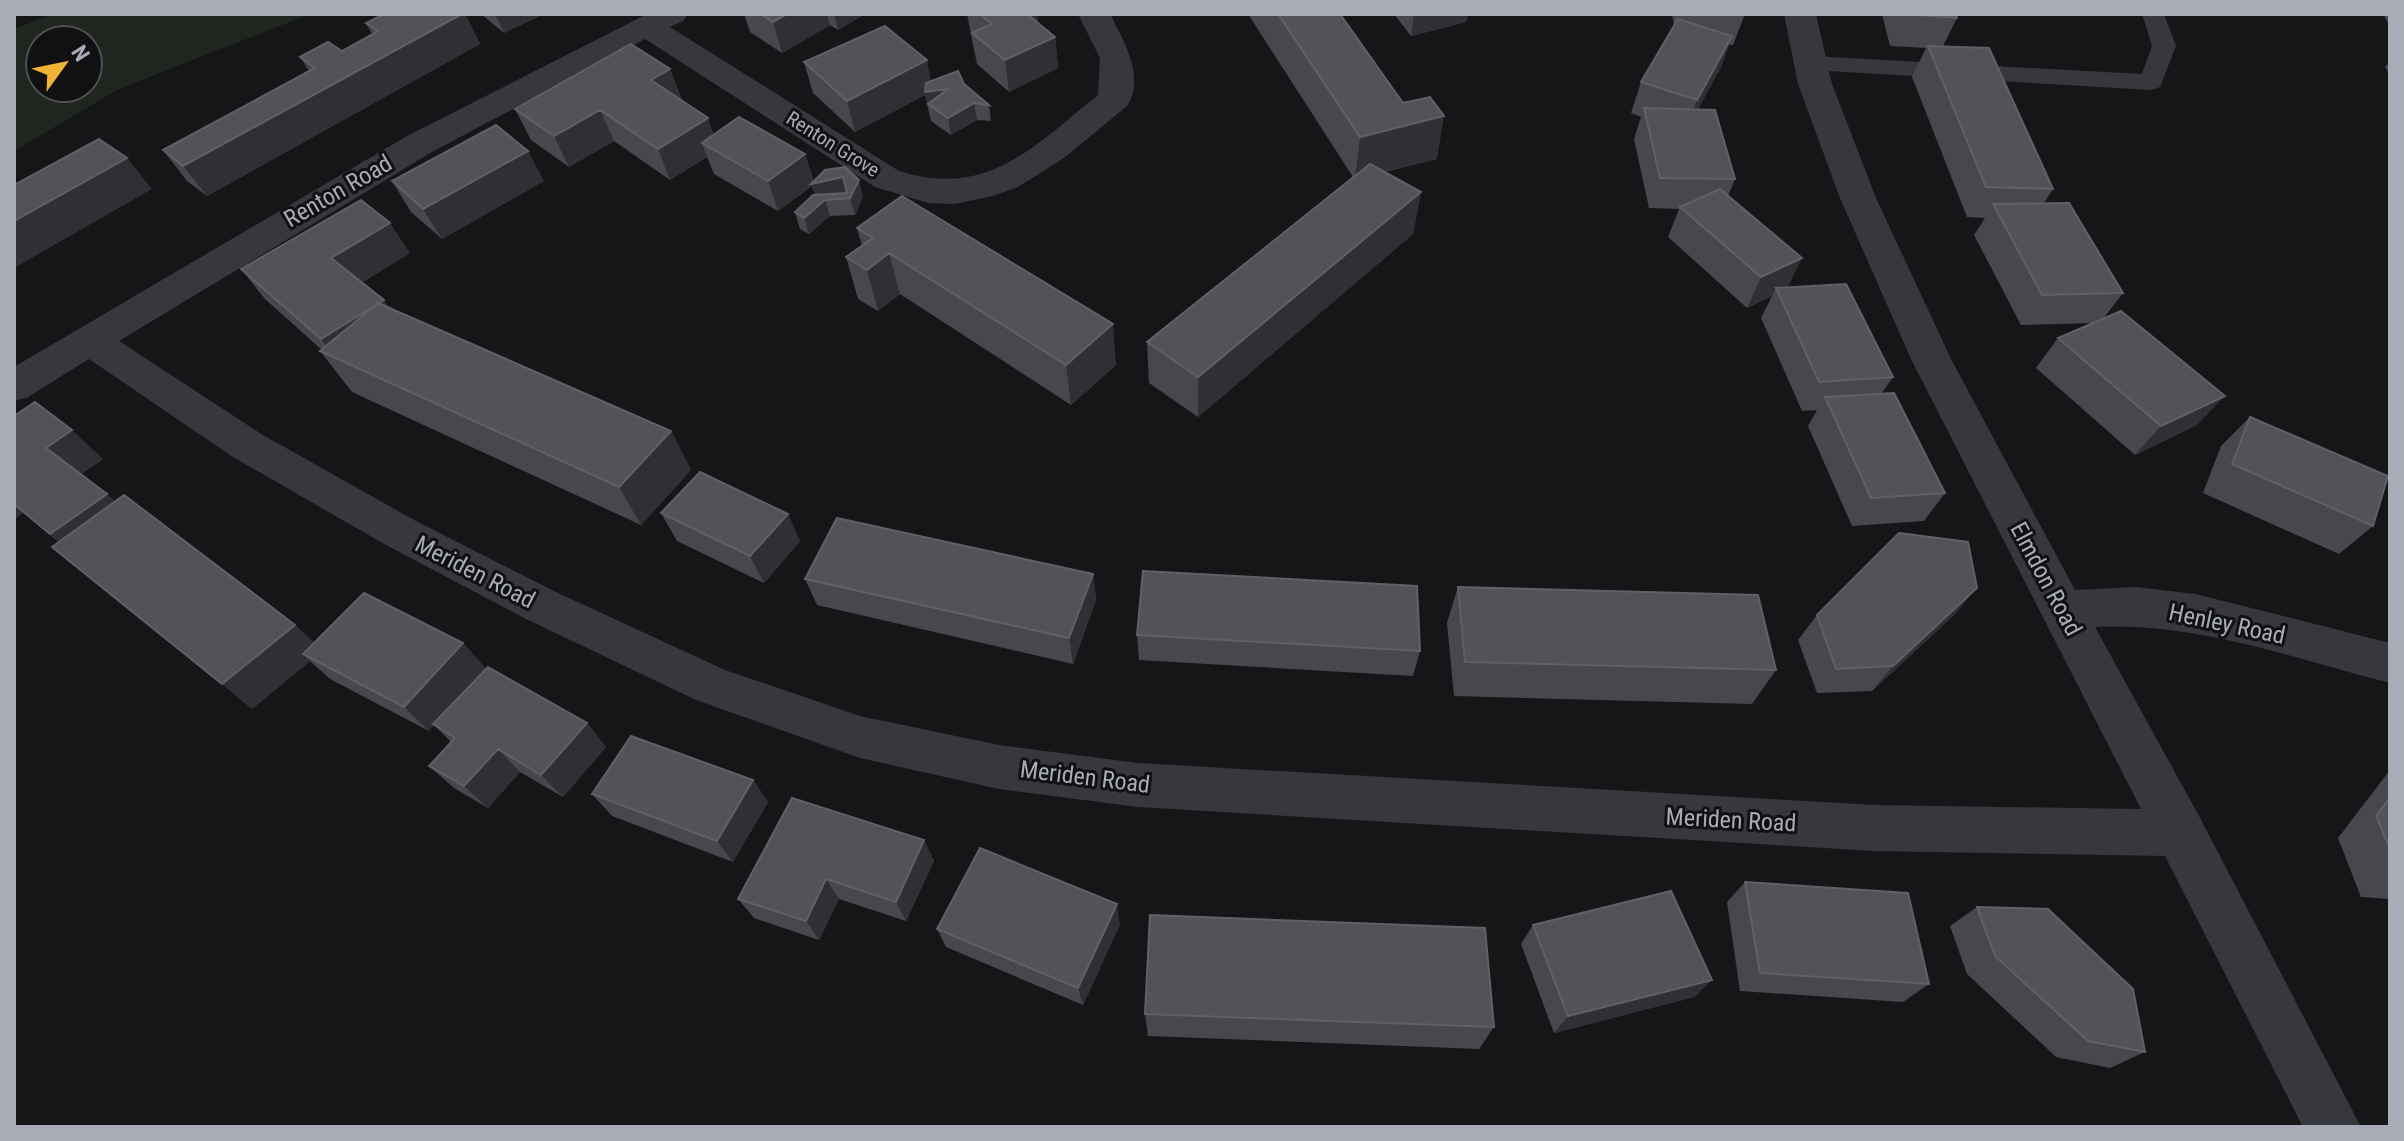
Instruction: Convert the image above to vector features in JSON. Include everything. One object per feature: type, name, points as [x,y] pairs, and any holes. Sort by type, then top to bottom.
[{"type":"street","name":"Renton Grove","points":[[659,20],[887,179],[930,192],[973,190],[1008,180],[1115,99],[1116,58],[1094,14]]},
{"type":"street","name":"Elmdon Road","points":[[1800,14],[1815,84],[1858,198],[1931,359],[2333,1127]]},
{"type":"street","name":"Renton Road","points":[[14,386],[262,234],[397,157],[533,82],[659,20]]},
{"type":"street","name":"Meriden Road","points":[[90,341],[248,446],[401,533],[526,598],[712,686],[860,737],[999,767],[1138,785],[1875,828],[2181,833]]},
{"type":"street","name":"Henley Road","points":[[2062,609],[2136,606],[2195,613],[2390,663]]},
{"type":"lane","points":[[1811,63],[2151,82],[2164,46],[2153,14]]},
{"type":"shaded area","points":[[53,14],[310,14],[119,89],[104,98],[104,24],[27,24]]},
{"type":"shaded area","points":[[24,25],[24,104],[94,104],[14,151],[14,29]]},
{"type":"building","points":[[384,14],[462,14],[183,166],[163,150],[315,68],[300,57],[328,42],[342,51],[378,31],[366,23]]},
{"type":"building","points":[[761,14],[787,14],[773,22]]},
{"type":"building","points":[[980,14],[1027,14],[1055,37],[1005,60],[972,33],[992,24]]},
{"type":"building","points":[[1278,14],[1340,14],[1403,103],[1430,97],[1444,116],[1360,137]]},
{"type":"building","points":[[1905,14],[1956,14],[1957,18]]},
{"type":"building","points":[[1678,19],[1732,36],[1697,100],[1641,82]]},
{"type":"building","points":[[885,26],[927,60],[847,101],[804,62]]},
{"type":"building","points":[[631,44],[670,69],[651,80],[708,118],[658,149],[600,110],[554,136],[515,109]]},
{"type":"building","points":[[1928,46],[1989,48],[2053,189],[1986,187]]},
{"type":"building","points":[[958,71],[964,84],[989,105],[974,103],[948,118],[928,104],[948,89],[925,92],[926,83]]},
{"type":"building","points":[[1644,108],[1715,110],[1735,179],[1660,178]]},
{"type":"building","points":[[739,117],[805,154],[768,181],[702,143]]},
{"type":"building","points":[[496,125],[528,151],[423,209],[392,181]]},
{"type":"building","points":[[99,139],[127,158],[14,221],[14,185]]},
{"type":"building","points":[[1370,164],[1421,192],[1198,377],[1147,342]]},
{"type":"building","points":[[845,167],[859,180],[850,198],[825,200],[804,218],[795,212],[813,195],[847,193],[843,177],[811,184],[825,170]]},
{"type":"building","points":[[1720,189],[1802,258],[1761,277],[1680,207]]},
{"type":"building","points":[[902,196],[1113,324],[1066,365],[889,253],[867,270],[846,257],[873,238],[857,228]]},
{"type":"building","points":[[361,200],[390,223],[331,258],[384,300],[321,339],[241,269]]},
{"type":"building","points":[[2069,203],[2123,293],[2042,295],[1993,204]]},
{"type":"building","points":[[1846,284],[1893,377],[1819,382],[1776,288]]},
{"type":"building","points":[[378,303],[671,431],[619,487],[320,351]]},
{"type":"building","points":[[2121,311],[2225,396],[2161,426],[2058,338]]},
{"type":"building","points":[[1894,393],[1945,493],[1871,498],[1825,397]]},
{"type":"building","points":[[35,402],[72,430],[46,448],[107,494],[50,534],[14,504],[14,416]]},
{"type":"building","points":[[2250,417],[2388,476],[2373,526],[2232,464]]},
{"type":"building","points":[[700,472],[788,514],[750,556],[661,513]]},
{"type":"building","points":[[124,495],[295,625],[222,684],[52,547]]},
{"type":"building","points":[[837,518],[1093,574],[1069,638],[805,579]]},
{"type":"building","points":[[1899,533],[1968,542],[1977,588],[1893,666],[1836,669],[1817,615]]},
{"type":"building","points":[[1143,571],[1417,586],[1420,651],[1137,635]]},
{"type":"building","points":[[1458,587],[1758,595],[1776,670],[1465,662]]},
{"type":"building","points":[[364,593],[463,643],[404,707],[303,654]]},
{"type":"building","points":[[488,667],[587,723],[541,775],[498,749],[464,786],[429,766],[455,738],[433,724]]},
{"type":"building","points":[[631,736],[753,780],[717,841],[592,794]]},
{"type":"building","points":[[792,798],[924,840],[896,902],[826,879],[806,921],[738,899]]},
{"type":"building","points":[[2390,798],[2390,849],[2376,816]]},
{"type":"building","points":[[980,848],[1117,904],[1078,988],[937,929]]},
{"type":"building","points":[[1745,882],[1908,893],[1929,984],[1760,973]]},
{"type":"building","points":[[1671,891],[1712,980],[1568,1016],[1533,925]]},
{"type":"building","points":[[1977,907],[2048,909],[2133,989],[2145,1052],[2088,1041],[1995,956]]},
{"type":"building","points":[[1150,915],[1485,928],[1494,1027],[1145,1014]]}]
